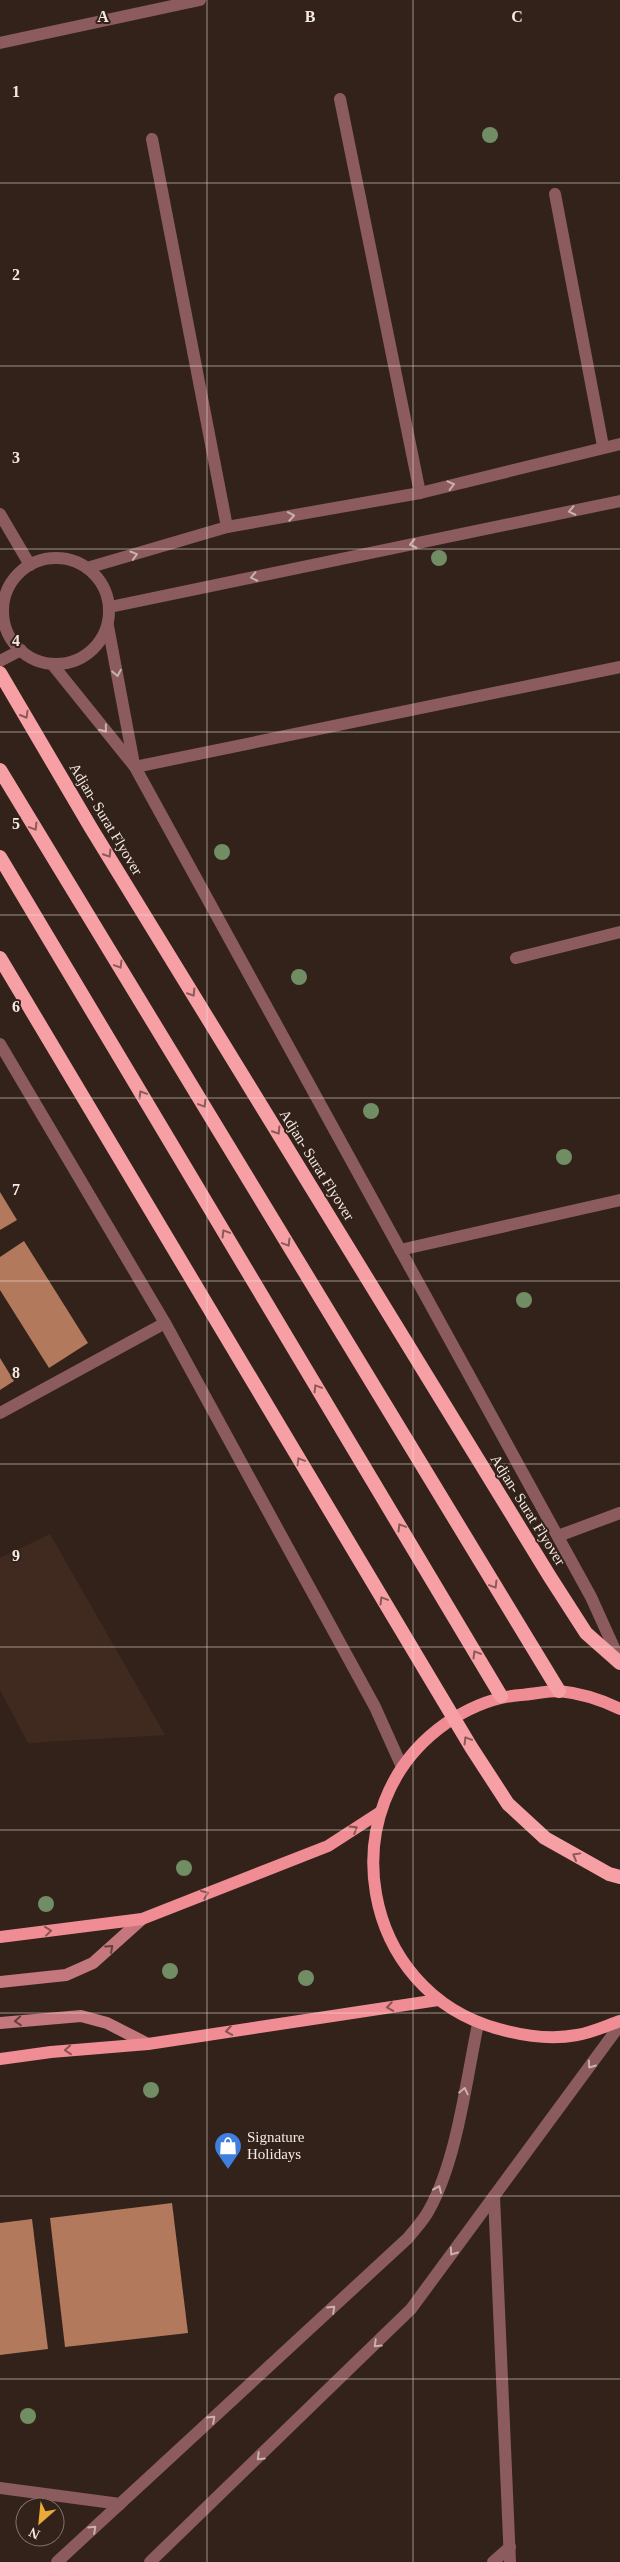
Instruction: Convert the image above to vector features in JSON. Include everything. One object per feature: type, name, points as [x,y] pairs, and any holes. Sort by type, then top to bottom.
[{"type":"highway","name":"Adjan- Surat Flyover","points":[[0,672],[97,837],[560,1593],[586,1633],[620,1662]]},
{"type":"highway","points":[[0,770],[559,1691]]},
{"type":"highway","points":[[0,857],[501,1696]]},
{"type":"highway","points":[[0,958],[471,1747],[508,1804],[545,1838],[609,1874],[620,1876]]},
{"type":"main road","points":[[620,1709],[606,1702],[559,1691],[501,1696],[462,1712],[429,1735],[402,1767],[379,1813],[372,1864],[380,1915],[402,1962],[438,2000],[478,2024],[527,2037],[577,2035],[620,2021]]},
{"type":"main road","points":[[0,1937],[142,1919],[328,1846],[379,1813]]},
{"type":"main road","points":[[0,1982],[66,1975],[93,1963],[142,1919]]},
{"type":"main road","points":[[0,2059],[51,2052],[148,2044],[438,2000]]},
{"type":"main road","points":[[0,2023],[81,2016],[107,2023],[148,2044]]},
{"type":"street","points":[[0,43],[200,0]]},
{"type":"street","points":[[340,99],[420,493]]},
{"type":"street","points":[[152,139],[227,527]]},
{"type":"street","points":[[555,194],[603,446]]},
{"type":"street","points":[[87,568],[227,527],[420,493],[603,446],[620,444]]},
{"type":"street","points":[[110,607],[620,501]]},
{"type":"street","points":[[0,514],[30,564]]},
{"type":"street","points":[[108,626],[100,642],[87,655],[70,662],[52,664],[35,660],[21,650],[8,633],[2,608],[8,589],[17,575],[30,564],[46,559],[63,558],[80,563],[94,574],[105,589],[110,607],[108,626],[135,766]]},
{"type":"street","points":[[0,661],[21,650]]},
{"type":"street","points":[[52,664],[135,766],[558,1536],[591,1597],[620,1662]]},
{"type":"street","points":[[135,766],[620,667]]},
{"type":"street","points":[[516,958],[620,932]]},
{"type":"street","points":[[0,1044],[165,1323],[375,1708],[402,1767]]},
{"type":"street","points":[[400,1250],[620,1200]]},
{"type":"street","points":[[0,1413],[165,1323]]},
{"type":"street","points":[[558,1536],[620,1513]]},
{"type":"street","points":[[57,2562],[408,2238],[424,2217],[444,2176],[454,2139],[478,2024]]},
{"type":"street","points":[[150,2562],[411,2309],[620,2026]]},
{"type":"street","points":[[494,2196],[510,2562]]},
{"type":"street","points":[[0,2488],[120,2504]]},
{"type":"street","points":[[493,2562],[510,2547]]},
{"type":"shaded area","points":[[50,1534],[165,1735],[28,1743],[0,1690],[0,1558]]},
{"type":"building","points":[[0,1192],[17,1220],[0,1230]]},
{"type":"building","points":[[24,1241],[88,1343],[49,1368],[0,1290],[0,1257]]},
{"type":"building","points":[[0,1358],[14,1381],[0,1390]]},
{"type":"building","points":[[172,2203],[188,2333],[65,2347],[50,2218]]},
{"type":"building","points":[[32,2219],[48,2349],[0,2355],[0,2223]]},
{"type":"place","name":"Signature Holidays","points":[[228,2170]]}]
